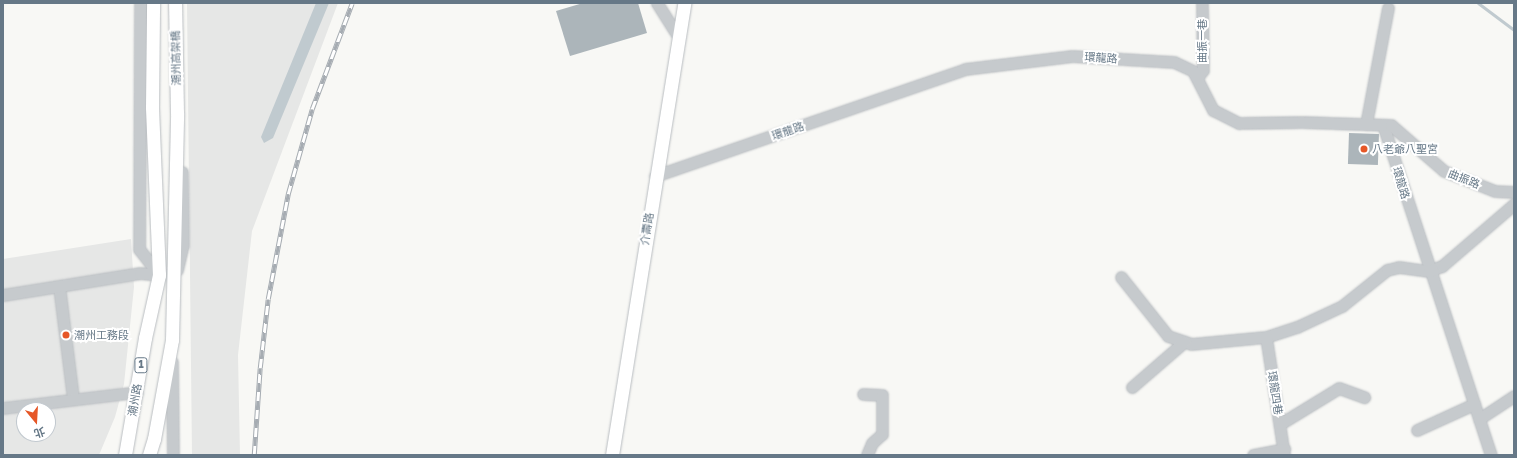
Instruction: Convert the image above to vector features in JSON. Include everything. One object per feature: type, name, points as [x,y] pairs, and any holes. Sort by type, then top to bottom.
[{"type":"main road","name":"潮州高架橋","points":[[153,3],[152,107],[159,275]]},
{"type":"main road","name":"潮州高架橋","points":[[175,3],[177,113],[175,278]]},
{"type":"main road","name":"介壽路","points":[[612,455],[655,176],[684,3]]},
{"type":"main road","points":[[149,455],[154,439],[172,340],[175,278],[159,275]]},
{"type":"main road","name":"潮州路","points":[[125,455],[137,392],[145,338],[159,275]]},
{"type":"street","points":[[140,3],[139,249],[159,275]]},
{"type":"street","points":[[175,278],[183,245],[180,3]]},
{"type":"street","points":[[657,3],[679,38]]},
{"type":"street","name":"曲振一巷","points":[[1197,78],[1202,70],[1202,3]]},
{"type":"street","points":[[1366,124],[1388,8]]},
{"type":"street","name":"環龍路","points":[[655,176],[965,69],[1072,56],[1174,62],[1193,71],[1213,110],[1239,123],[1302,122],[1383,125],[1429,271],[1491,455]]},
{"type":"street","name":"曲振路","points":[[1383,125],[1391,125],[1444,171],[1495,192],[1514,192]]},
{"type":"street","points":[[1121,277],[1168,336],[1190,344],[1266,337],[1297,327],[1342,306],[1387,270],[1399,267],[1429,271],[1442,266],[1514,204]]},
{"type":"street","points":[[3,295],[140,273],[159,275]]},
{"type":"street","points":[[59,286],[73,398]]},
{"type":"street","name":"環龍四巷","points":[[1253,455],[1284,452],[1266,337]]},
{"type":"street","points":[[172,340],[173,455]]},
{"type":"street","points":[[1132,387],[1184,342]]},
{"type":"street","points":[[1280,424],[1339,388],[1364,397]]},
{"type":"street","points":[[3,408],[73,398],[137,392]]},
{"type":"street","points":[[863,394],[882,395],[882,434],[872,443],[867,455]]},
{"type":"street","points":[[1479,419],[1514,396]]},
{"type":"street","points":[[1417,430],[1474,404]]},
{"type":"shaded area","points":[[187,3],[338,3],[252,231],[238,355],[240,455],[192,455]]},
{"type":"shaded area","points":[[316,3],[329,3],[273,138],[264,143],[261,137]]},
{"type":"shaded area","name":"潮州工務段","points":[[131,239],[134,287],[124,384],[115,417],[99,455],[3,455],[3,259]]},
{"type":"building","points":[[583,3],[638,3],[647,33],[570,56],[556,11]]},
{"type":"building","name":"八老爺八聖宮","points":[[1349,133],[1379,134],[1378,165],[1348,164]]},
{"type":"waterway","points":[[1478,3],[1514,30]]},
{"type":"railway","points":[[254,455],[260,368],[268,299],[288,194],[312,109],[352,3]]},
{"type":"place","name":"八老爺八聖宮","points":[[1364,149]]},
{"type":"place","name":"潮州工務段","points":[[66,335]]}]
